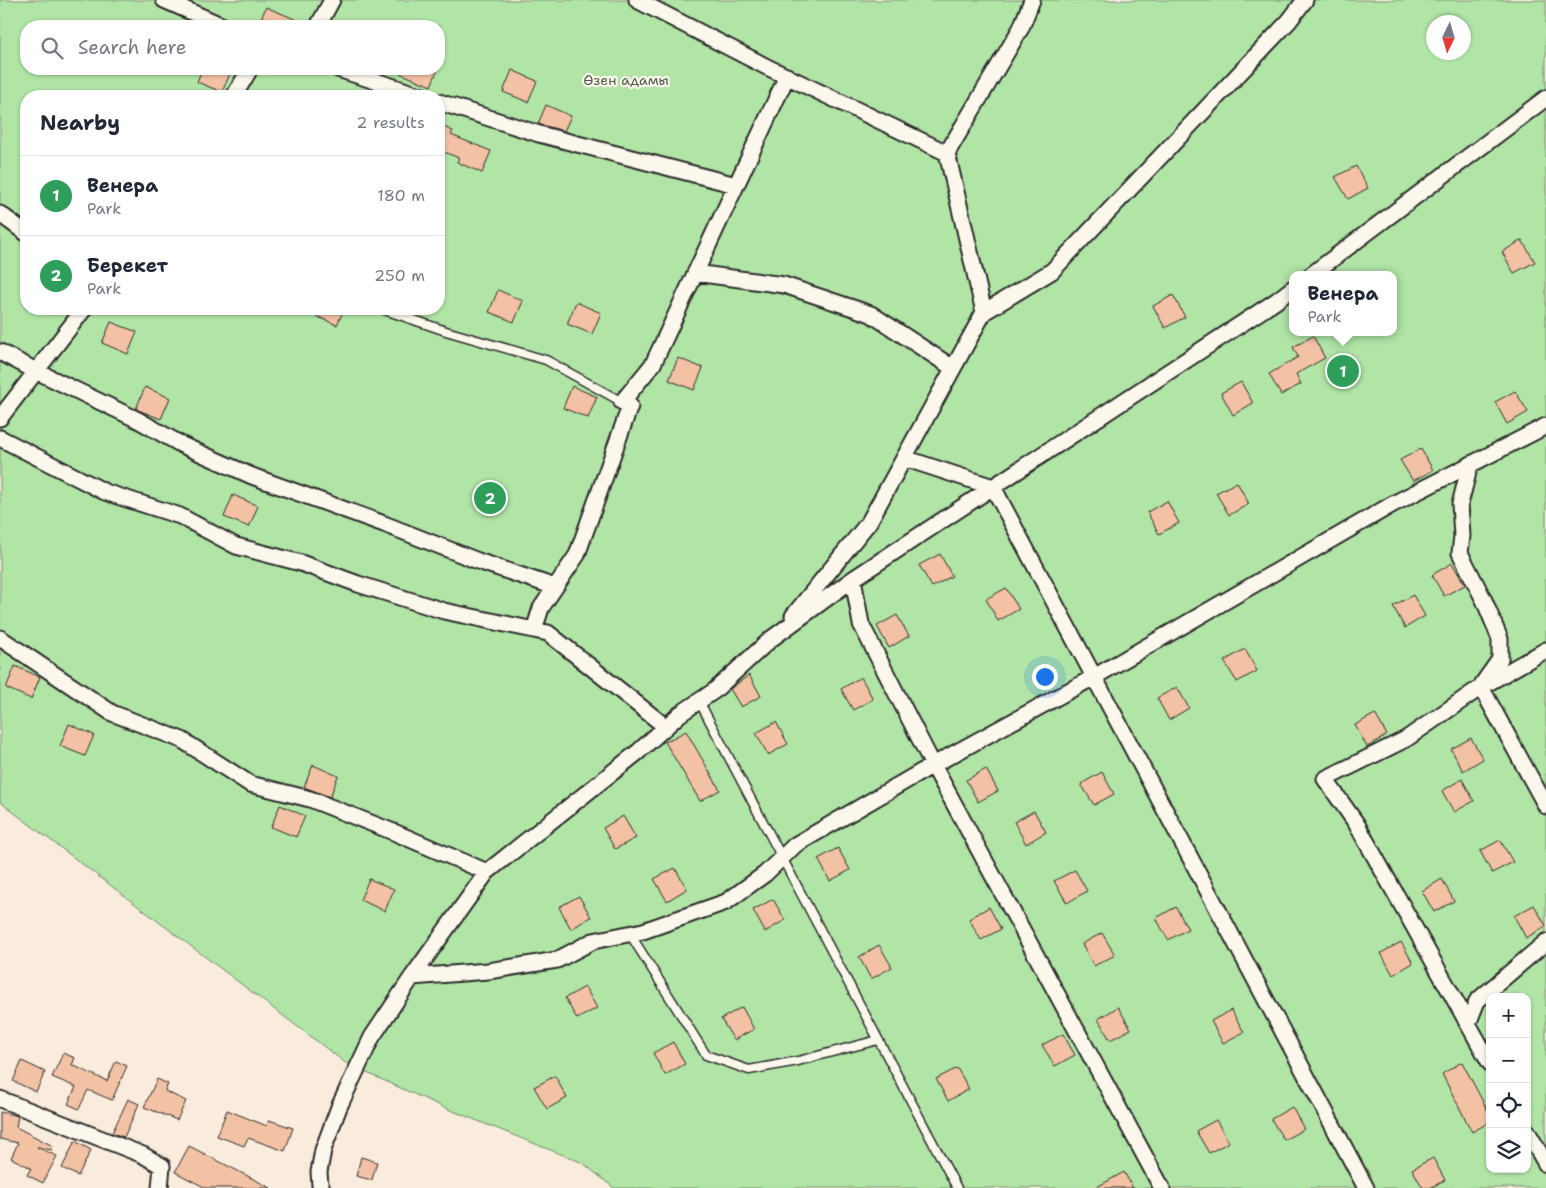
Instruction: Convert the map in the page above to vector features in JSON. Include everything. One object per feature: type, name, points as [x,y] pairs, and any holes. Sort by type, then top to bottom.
[{"type":"street","points":[[164,0],[209,20]]},
{"type":"street","points":[[321,20],[332,0]]},
{"type":"street","points":[[637,0],[787,76],[947,153]]},
{"type":"street","points":[[984,312],[947,153],[1021,28],[1032,0]]},
{"type":"street","points":[[781,632],[869,522],[984,312],[1052,270],[1289,21],[1305,0]]},
{"type":"street","points":[[238,90],[246,75]]},
{"type":"street","points":[[357,75],[403,90]]},
{"type":"street","points":[[534,630],[541,608],[577,555],[626,404],[653,364],[787,76]]},
{"type":"street","points":[[1316,271],[1546,98]]},
{"type":"street","points":[[445,104],[539,134],[736,185]]},
{"type":"street","points":[[0,214],[20,229]]},
{"type":"street","points":[[695,273],[784,285],[872,314],[953,368]]},
{"type":"street","points":[[322,1188],[319,1172],[323,1150],[339,1107],[372,1037],[487,872],[638,752],[680,714],[714,691],[781,632],[853,579],[1289,291]]},
{"type":"street","points":[[0,418],[79,315]]},
{"type":"street","points":[[0,352],[138,420],[182,445],[252,476],[384,524],[478,561],[556,587]]},
{"type":"street","points":[[412,977],[488,971],[557,960],[593,940],[643,931],[726,902],[764,874],[795,845],[932,765],[1094,677],[1393,504],[1546,426]]},
{"type":"street","points":[[0,438],[105,492],[180,516],[236,546],[301,563],[358,584],[444,611],[548,633],[666,726]]},
{"type":"street","points":[[904,458],[993,487],[1366,1188]]},
{"type":"street","points":[[1470,465],[1460,504],[1462,536],[1460,553],[1484,600],[1500,640],[1500,659],[1481,687]]},
{"type":"street","points":[[853,579],[861,624],[932,765],[1162,1188]]},
{"type":"street","points":[[0,638],[112,713],[182,740],[250,784],[310,800],[396,833],[487,872]]},
{"type":"street","points":[[1486,1057],[1356,823],[1325,779],[1406,739],[1481,687],[1546,650]]},
{"type":"street","points":[[1481,687],[1546,806]]},
{"type":"street","points":[[1468,1024],[1477,1000],[1546,942]]},
{"type":"street","points":[[0,1099],[143,1155],[162,1166],[160,1188]]},
{"type":"street","points":[[1531,1138],[1546,1164]]},
{"type":"lane","points":[[399,315],[446,331],[546,360],[626,404]]},
{"type":"lane","points":[[699,701],[957,1188]]},
{"type":"lane","points":[[630,934],[706,1054],[749,1070],[798,1061],[878,1040]]},
{"type":"green space","name":"Өзен адамы","points":[[0,0],[1546,0],[1546,1188],[614,1188],[583,1163],[443,1107],[347,1064],[0,802]]},
{"type":"building","points":[[266,7],[297,20],[261,20]]},
{"type":"building","points":[[512,70],[537,81],[528,102],[503,92]]},
{"type":"building","points":[[200,75],[229,75],[223,90],[217,90],[197,82]]},
{"type":"building","points":[[404,75],[436,75],[431,86]]},
{"type":"building","points":[[546,105],[571,116],[564,131],[538,124]]},
{"type":"building","points":[[445,128],[453,131],[451,135],[491,151],[482,173],[457,162],[459,158],[445,152]]},
{"type":"building","points":[[1356,166],[1368,188],[1348,199],[1335,177]]},
{"type":"building","points":[[1522,240],[1535,262],[1514,273],[1502,252]]},
{"type":"building","points":[[498,290],[523,301],[514,322],[489,312]]},
{"type":"building","points":[[1173,295],[1185,317],[1165,328],[1153,306]]},
{"type":"building","points":[[576,302],[601,313],[592,334],[567,324]]},
{"type":"building","points":[[313,315],[341,315],[337,325]]},
{"type":"building","points":[[111,322],[137,332],[128,354],[102,343]]},
{"type":"building","points":[[1313,336],[1325,358],[1296,374],[1301,384],[1281,395],[1269,374],[1298,357],[1293,347]]},
{"type":"building","points":[[678,358],[703,368],[694,390],[669,380]]},
{"type":"building","points":[[1241,382],[1253,403],[1233,415],[1221,393]]},
{"type":"building","points":[[572,386],[597,397],[588,418],[563,408]]},
{"type":"building","points":[[145,387],[170,398],[161,419],[136,409]]},
{"type":"building","points":[[1515,391],[1528,412],[1507,424],[1495,402]]},
{"type":"building","points":[[1421,449],[1433,470],[1413,481],[1400,460]]},
{"type":"building","points":[[1237,482],[1249,504],[1229,515],[1216,493]]},
{"type":"building","points":[[233,495],[258,506],[249,527],[224,517]]},
{"type":"building","points":[[1167,501],[1179,523],[1159,534],[1147,512]]},
{"type":"building","points":[[940,554],[952,576],[932,587],[919,565]]},
{"type":"building","points":[[1452,563],[1465,585],[1444,596],[1432,575]]},
{"type":"building","points":[[1006,588],[1019,609],[998,621],[986,599]]},
{"type":"building","points":[[1413,595],[1425,616],[1405,628],[1393,606]]},
{"type":"building","points":[[897,615],[909,636],[889,648],[877,626]]},
{"type":"building","points":[[1245,649],[1257,671],[1237,682],[1224,661]]},
{"type":"building","points":[[15,666],[40,677],[31,699],[6,688]]},
{"type":"building","points":[[749,675],[761,696],[741,707],[730,689]]},
{"type":"building","points":[[861,677],[873,699],[853,710],[841,689]]},
{"type":"building","points":[[1177,687],[1189,708],[1169,720],[1157,698]]},
{"type":"building","points":[[1375,714],[1387,735],[1367,747],[1355,725]]},
{"type":"building","points":[[776,722],[788,744],[768,755],[756,733]]},
{"type":"building","points":[[69,724],[94,735],[85,756],[60,746]]},
{"type":"building","points":[[686,731],[720,790],[700,801],[665,742]]},
{"type":"building","points":[[1471,738],[1483,759],[1463,771],[1451,749]]},
{"type":"building","points":[[313,765],[338,776],[330,797],[304,787]]},
{"type":"building","points":[[986,769],[998,791],[978,802],[966,780]]},
{"type":"building","points":[[1102,772],[1114,794],[1094,805],[1081,784]]},
{"type":"building","points":[[1462,779],[1474,801],[1454,812],[1442,791]]},
{"type":"building","points":[[280,805],[305,816],[296,837],[271,827]]},
{"type":"building","points":[[1034,811],[1046,832],[1026,844],[1014,822]]},
{"type":"building","points":[[623,816],[636,838],[615,849],[603,828]]},
{"type":"building","points":[[1500,840],[1513,862],[1492,873],[1480,851]]},
{"type":"building","points":[[838,848],[850,870],[830,881],[818,859]]},
{"type":"building","points":[[675,868],[687,889],[667,901],[654,879]]},
{"type":"building","points":[[1075,870],[1087,891],[1067,903],[1054,881]]},
{"type":"building","points":[[369,879],[394,889],[385,911],[360,900]]},
{"type":"building","points":[[1442,879],[1454,901],[1434,912],[1422,891]]},
{"type":"building","points":[[579,896],[591,917],[571,929],[559,907]]},
{"type":"building","points":[[773,899],[785,920],[765,932],[753,910]]},
{"type":"building","points":[[1534,905],[1546,926],[1526,938],[1514,916]]},
{"type":"building","points":[[989,907],[1001,929],[981,940],[969,919]]},
{"type":"building","points":[[1176,907],[1188,929],[1168,940],[1156,918]]},
{"type":"building","points":[[1102,933],[1115,955],[1094,966],[1082,944]]},
{"type":"building","points":[[1401,942],[1413,963],[1393,975],[1381,953]]},
{"type":"building","points":[[879,945],[892,967],[871,979],[859,957]]},
{"type":"building","points":[[585,987],[597,1008],[577,1019],[565,998]]},
{"type":"building","points":[[742,1007],[754,1029],[734,1040],[721,1019]]},
{"type":"building","points":[[1118,1007],[1131,1029],[1110,1040],[1098,1019]]},
{"type":"building","points":[[1231,1010],[1244,1032],[1223,1043],[1211,1021]]},
{"type":"building","points":[[1063,1034],[1075,1055],[1055,1066],[1042,1045]]},
{"type":"building","points":[[673,1042],[685,1064],[665,1075],[653,1053]]},
{"type":"building","points":[[63,1053],[75,1058],[72,1065],[107,1081],[116,1061],[127,1066],[112,1100],[88,1090],[79,1109],[68,1104],[76,1087],[52,1077]]},
{"type":"building","points":[[22,1061],[45,1072],[36,1092],[13,1081]]},
{"type":"building","points":[[1462,1062],[1486,1107],[1486,1124],[1472,1132],[1442,1074]]},
{"type":"building","points":[[957,1068],[969,1089],[948,1101],[936,1079]]},
{"type":"building","points":[[555,1076],[567,1098],[547,1109],[534,1087]]},
{"type":"building","points":[[157,1079],[168,1084],[165,1091],[186,1101],[177,1120],[144,1107]]},
{"type":"building","points":[[128,1099],[139,1104],[124,1137],[112,1133]]},
{"type":"building","points":[[1292,1107],[1304,1129],[1284,1140],[1271,1119]]},
{"type":"building","points":[[227,1110],[267,1126],[269,1120],[293,1128],[285,1151],[248,1138],[244,1146],[217,1136]]},
{"type":"building","points":[[0,1112],[18,1116],[16,1127],[53,1146],[52,1150],[37,1147],[57,1156],[43,1183],[27,1175],[31,1168],[11,1158],[18,1143],[0,1139]]},
{"type":"building","points":[[1216,1120],[1229,1142],[1209,1153],[1196,1131]]},
{"type":"building","points":[[75,1141],[91,1150],[78,1176],[62,1168]]},
{"type":"building","points":[[189,1146],[271,1188],[206,1188],[175,1172]]},
{"type":"building","points":[[361,1157],[377,1162],[372,1180],[356,1176]]},
{"type":"building","points":[[1433,1158],[1445,1180],[1430,1188],[1423,1188],[1412,1169]]},
{"type":"building","points":[[1124,1172],[1133,1188],[1095,1188]]},
{"type":"place","name":"Венера","points":[[1343,371]]},
{"type":"place","name":"Берекет","points":[[490,498]]}]
